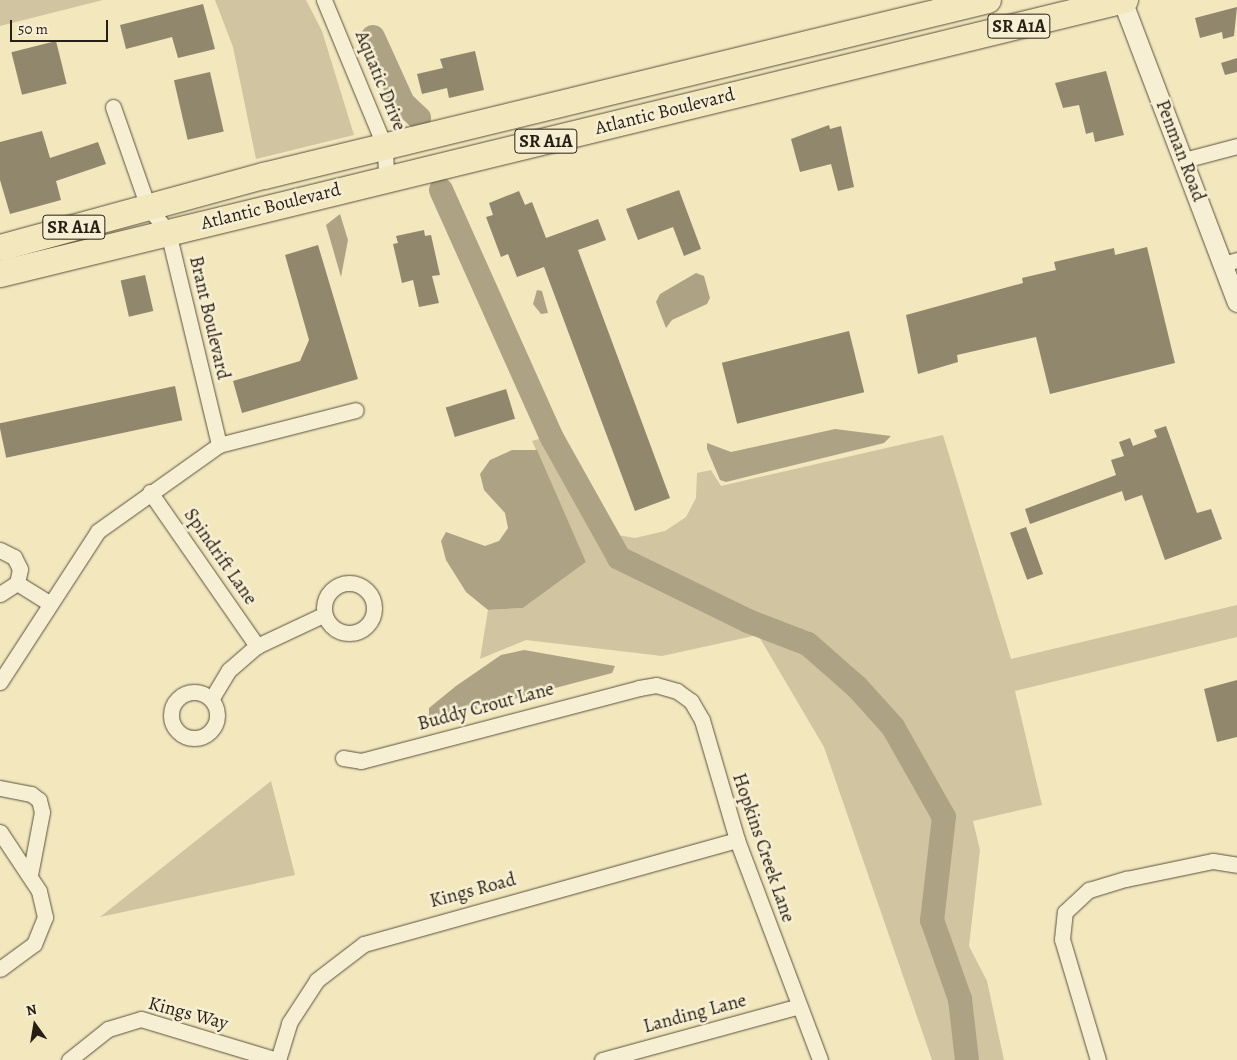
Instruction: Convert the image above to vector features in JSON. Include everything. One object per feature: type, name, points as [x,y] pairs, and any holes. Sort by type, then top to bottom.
[{"type":"highway","name":"Atlantic Boulevard","points":[[0,248],[148,207],[385,147],[988,0]]},
{"type":"highway","name":"Atlantic Boulevard","points":[[0,274],[1123,0]]},
{"type":"street","name":"Aquatic Drive","points":[[324,0],[385,147],[386,179]]},
{"type":"street","name":"Penman Road","points":[[1123,0],[1184,160],[1230,262],[1237,302]]},
{"type":"street","name":"Brant Boulevard","points":[[113,107],[148,207],[168,232],[219,444]]},
{"type":"street","points":[[1184,160],[1237,146]]},
{"type":"street","points":[[0,682],[88,542],[150,492],[219,444],[356,410]]},
{"type":"street","name":"Spindrift Lane","points":[[150,492],[257,646]]},
{"type":"street","points":[[0,550],[14,557],[20,569],[17,583],[0,594]]},
{"type":"street","points":[[17,583],[50,604]]},
{"type":"street","points":[[212,698],[229,670],[257,646],[323,615]]},
{"type":"street","name":"Hopkins Creek Lane","points":[[640,688],[656,685],[691,701],[702,720],[737,840],[820,1060]]},
{"type":"street","name":"Buddy Crout Lane","points":[[343,758],[361,761],[640,688]]},
{"type":"street","points":[[0,788],[31,794],[39,800],[42,812],[30,875]]},
{"type":"street","points":[[0,832],[30,875],[45,909],[40,934],[0,969]]},
{"type":"street","name":"Kings Road","points":[[278,1060],[289,1024],[317,980],[364,944],[737,840]]},
{"type":"street","points":[[1098,1060],[1062,939],[1065,912],[1089,890],[1126,879],[1213,861],[1237,864]]},
{"type":"street","name":"Landing Lane","points":[[602,1060],[800,1006]]},
{"type":"street","name":"Kings Way","points":[[69,1060],[108,1029],[141,1019],[278,1060]]},
{"type":"shaded area","points":[[0,0],[103,0],[0,26]]},
{"type":"shaded area","points":[[215,0],[306,0],[322,31],[354,135],[256,159],[233,47]]},
{"type":"shaded area","points":[[340,214],[348,240],[341,277],[326,225]]},
{"type":"shaded area","points":[[696,273],[704,276],[710,298],[707,304],[672,320],[666,328],[656,302],[660,294]]},
{"type":"shaded area","points":[[537,290],[542,291],[548,313],[541,314],[533,304]]},
{"type":"shaded area","points":[[835,429],[891,436],[884,443],[726,482],[720,480],[707,449],[707,443],[731,452]]},
{"type":"shaded area","points":[[556,434],[612,534],[635,538],[665,531],[686,517],[696,498],[697,473],[711,470],[721,486],[943,435],[1011,659],[1237,605],[1237,637],[1015,691],[1042,805],[973,821],[980,850],[969,946],[987,981],[1004,1060],[932,1060],[824,747],[758,635],[662,656],[526,640],[480,659],[488,610],[523,608],[586,562],[532,441]]},
{"type":"shaded area","points":[[512,450],[537,450],[586,562],[523,608],[488,610],[466,592],[446,560],[441,541],[446,532],[485,546],[499,541],[508,528],[505,513],[484,490],[480,474],[490,460]]},
{"type":"shaded area","points":[[524,650],[615,666],[612,673],[438,719],[429,716],[429,708],[456,686],[501,655]]},
{"type":"shaded area","points":[[271,781],[295,875],[100,917]]},
{"type":"building","points":[[203,4],[215,49],[178,58],[172,37],[126,49],[120,25]]},
{"type":"building","points":[[1237,7],[1234,36],[1223,39],[1222,32],[1200,38],[1195,18]]},
{"type":"building","points":[[56,41],[67,84],[22,95],[11,52]]},
{"type":"building","points":[[475,51],[484,90],[449,98],[447,88],[422,94],[417,74],[443,68],[440,59]]},
{"type":"building","points":[[1237,58],[1237,72],[1225,75],[1221,63]]},
{"type":"building","points":[[1106,71],[1124,135],[1095,142],[1093,132],[1086,134],[1079,105],[1063,108],[1055,83]]},
{"type":"building","points":[[210,72],[224,131],[188,140],[174,80]]},
{"type":"building","points":[[829,125],[830,129],[841,126],[854,187],[838,191],[831,164],[800,172],[791,139]]},
{"type":"building","points":[[42,131],[50,158],[98,142],[106,164],[56,181],[61,200],[10,214],[0,180],[0,142]]},
{"type":"building","points":[[679,190],[701,249],[684,256],[673,227],[638,240],[626,209]]},
{"type":"building","points":[[519,191],[525,205],[532,202],[546,238],[598,219],[606,240],[578,250],[670,498],[635,511],[544,267],[517,277],[508,254],[501,257],[486,217],[493,215],[489,203]]},
{"type":"building","points":[[424,230],[425,236],[431,235],[440,275],[432,276],[439,303],[419,307],[413,280],[402,283],[393,244],[398,243],[396,236]]},
{"type":"building","points":[[318,245],[358,379],[242,413],[233,381],[300,361],[309,340],[285,255]]},
{"type":"building","points":[[1147,247],[1175,363],[1050,394],[1036,337],[957,355],[958,362],[918,374],[906,315],[1023,283],[1022,278],[1056,270],[1054,262],[1114,248],[1115,255]]},
{"type":"building","points":[[145,275],[153,311],[129,317],[121,281]]},
{"type":"building","points":[[849,331],[864,392],[737,424],[722,363]]},
{"type":"building","points":[[175,386],[182,420],[6,458],[0,423]]},
{"type":"building","points":[[506,389],[515,419],[455,437],[446,407]]},
{"type":"building","points":[[1166,426],[1197,513],[1211,509],[1222,539],[1165,560],[1142,495],[1125,501],[1122,491],[1030,524],[1025,509],[1116,475],[1111,460],[1124,456],[1119,442],[1130,438],[1133,446],[1157,437],[1154,430]]},
{"type":"building","points":[[1026,527],[1043,574],[1027,580],[1010,533]]},
{"type":"building","points":[[1237,680],[1237,737],[1217,742],[1204,689]]},
{"type":"waterway","points":[[373,37],[403,103],[419,118]]},
{"type":"waterway","points":[[441,190],[552,438],[619,558],[748,621],[808,644],[857,687],[893,727],[944,817],[932,920],[960,999],[967,1060]]}]
